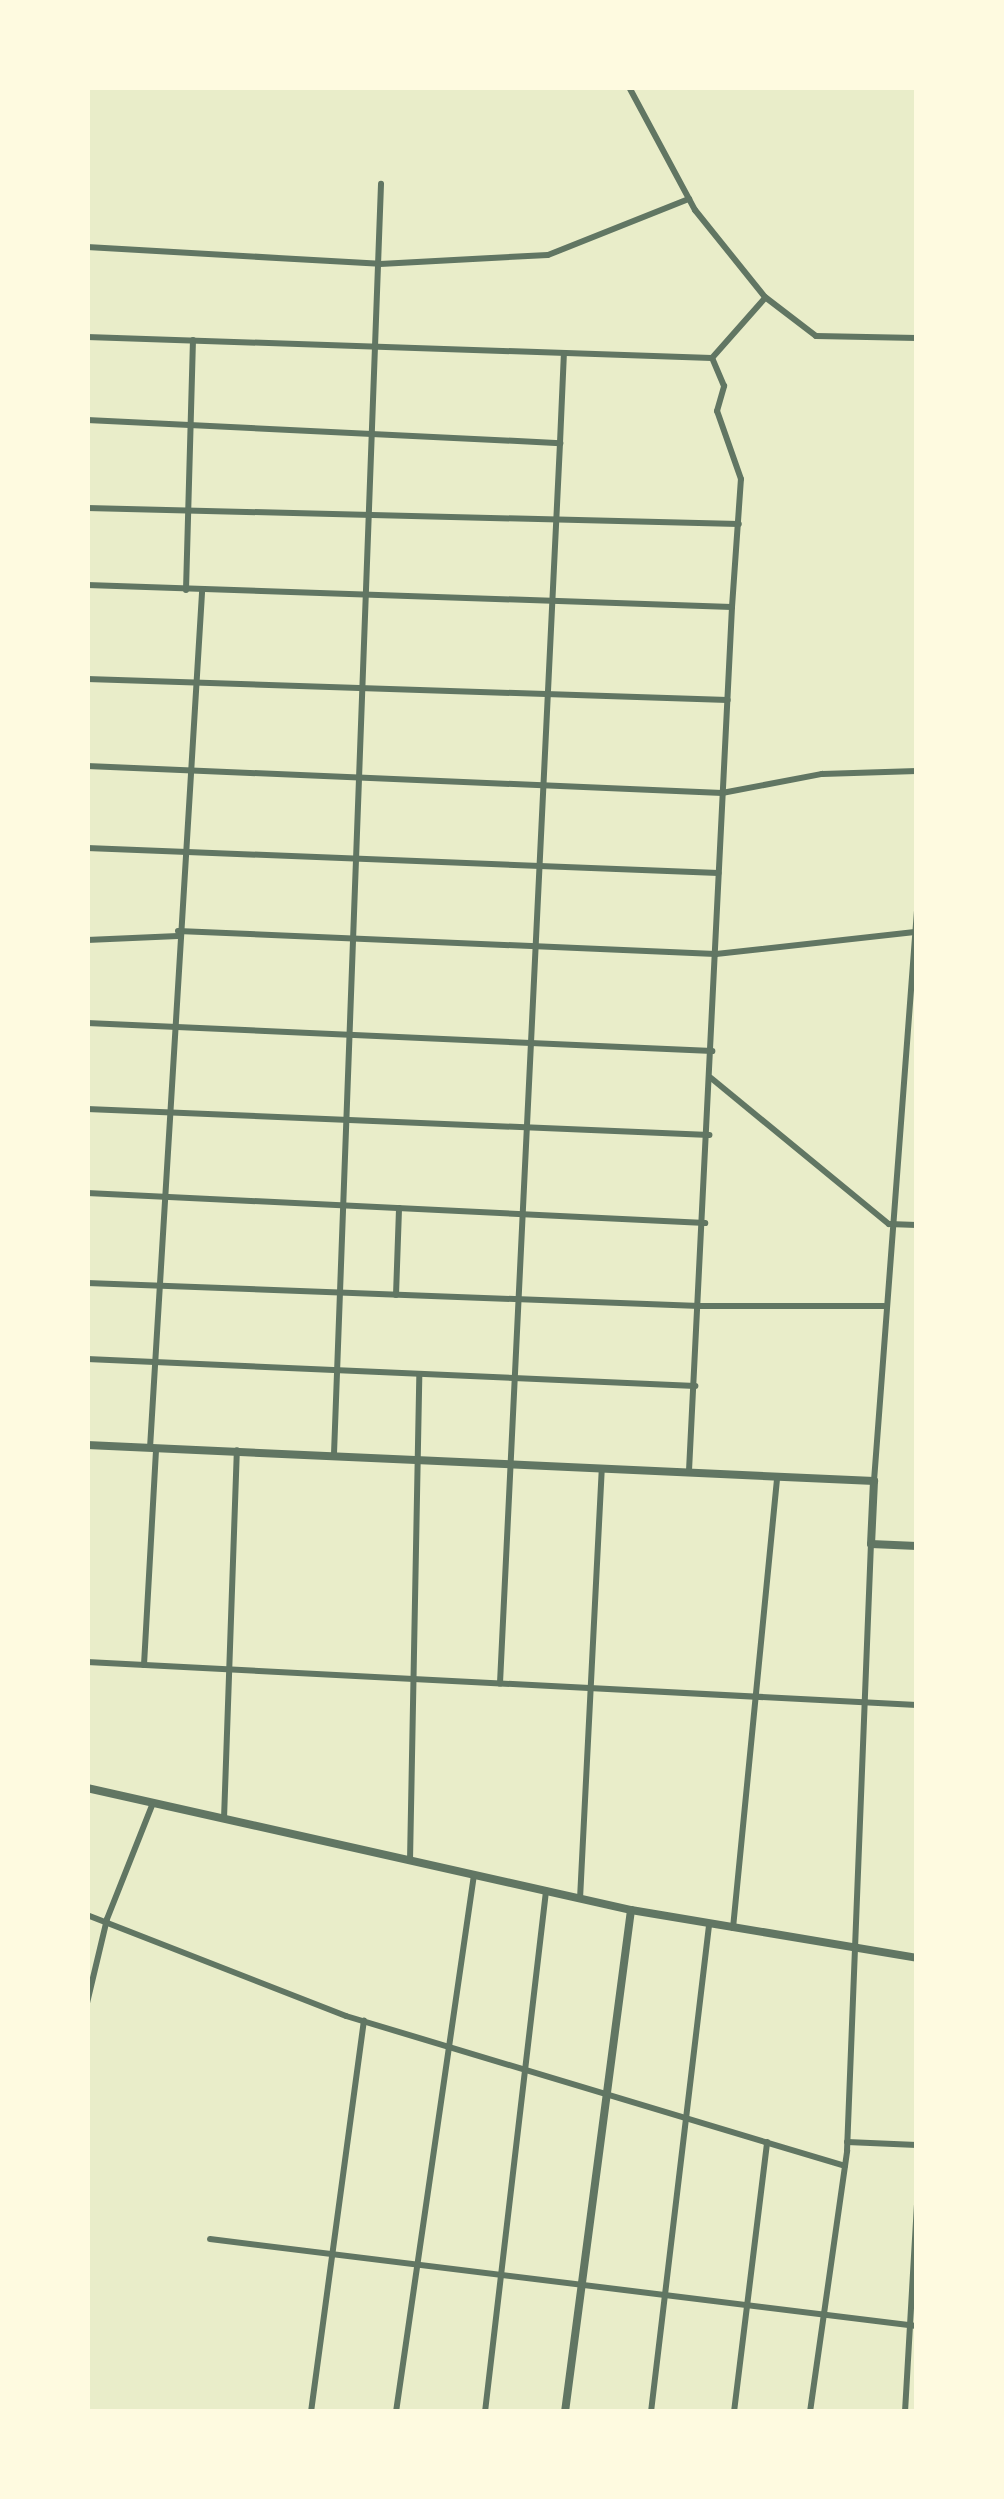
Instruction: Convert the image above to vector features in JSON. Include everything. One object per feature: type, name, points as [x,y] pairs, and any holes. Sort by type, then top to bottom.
[{"type":"street","points":[[629,87],[689,199],[765,298],[816,336],[917,338]]},
{"type":"street","points":[[334,1454],[377,434],[381,184]]},
{"type":"street","points":[[87,247],[380,265],[548,255],[689,199]]},
{"type":"street","points":[[712,358],[765,298]]},
{"type":"street","points":[[87,337],[712,358]]},
{"type":"street","points":[[186,590],[193,340]]},
{"type":"street","points":[[500,1684],[556,602],[564,353]]},
{"type":"street","points":[[689,1475],[741,479],[717,410],[724,386],[712,358]]},
{"type":"street","points":[[87,420],[560,443]]},
{"type":"street","points":[[87,508],[373,518],[557,514],[739,524]]},
{"type":"street","points":[[87,586],[732,608]]},
{"type":"street","points":[[144,1665],[167,1112],[202,592]]},
{"type":"street","points":[[87,680],[195,685],[366,683],[728,700]]},
{"type":"street","points":[[87,766],[722,793],[822,775],[917,771]]},
{"type":"street","points":[[87,848],[719,873]]},
{"type":"street","points":[[810,2412],[848,2142],[861,1950],[874,1481],[889,1224],[917,916]]},
{"type":"street","points":[[87,940],[178,933],[716,954],[915,932]]},
{"type":"street","points":[[87,1024],[712,1051]]},
{"type":"street","points":[[711,1078],[889,1224],[917,1226]]},
{"type":"street","points":[[904,1079],[917,1080]]},
{"type":"street","points":[[87,1109],[709,1135]]},
{"type":"street","points":[[87,1193],[705,1223]]},
{"type":"street","points":[[396,1295],[399,1208]]},
{"type":"street","points":[[87,1283],[700,1306],[884,1306]]},
{"type":"street","points":[[87,1359],[695,1386]]},
{"type":"street","points":[[410,1861],[419,1374]]},
{"type":"street","points":[[87,1445],[874,1481]]},
{"type":"street","points":[[224,1819],[237,1450]]},
{"type":"street","points":[[580,1899],[602,1471]]},
{"type":"street","points":[[733,1928],[777,1478]]},
{"type":"street","points":[[871,1544],[917,1546]]},
{"type":"street","points":[[87,1662],[917,1705]]},
{"type":"street","points":[[87,1788],[631,1910],[917,1958]]},
{"type":"street","points":[[87,2003],[107,1919],[153,1803]]},
{"type":"street","points":[[396,2412],[474,1875]]},
{"type":"street","points":[[485,2412],[497,2276],[546,1891]]},
{"type":"street","points":[[565,2412],[631,1910]]},
{"type":"street","points":[[87,1915],[364,2021],[845,2166]]},
{"type":"street","points":[[651,2412],[710,1924]]},
{"type":"street","points":[[311,2412],[364,2021]]},
{"type":"street","points":[[734,2412],[767,2142]]},
{"type":"street","points":[[848,2142],[917,2145]]},
{"type":"street","points":[[905,2412],[917,2204]]},
{"type":"street","points":[[211,2239],[826,2319],[913,2325]]}]
